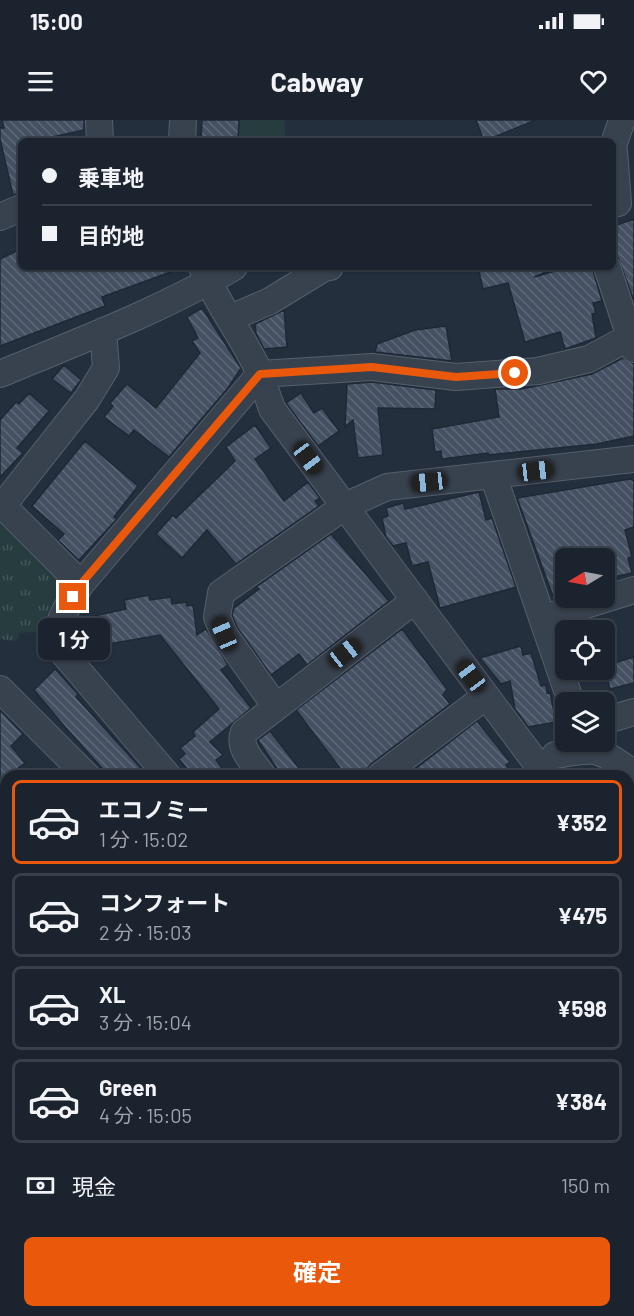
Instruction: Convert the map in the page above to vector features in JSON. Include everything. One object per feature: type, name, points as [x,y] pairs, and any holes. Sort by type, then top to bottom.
[{"type":"street","points":[[99,120],[100,138]]},
{"type":"street","points":[[182,138],[183,120]]},
{"type":"street","points":[[616,138],[622,120]]},
{"type":"street","points":[[616,164],[622,202]]},
{"type":"street","points":[[0,217],[18,209]]},
{"type":"street","points":[[0,374],[103,331],[205,275],[223,270]]},
{"type":"street","points":[[231,318],[270,301],[325,270]]},
{"type":"street","points":[[163,770],[59,648],[56,640],[64,611],[81,584],[260,374],[372,367],[456,377],[527,372],[568,366],[632,343],[609,270]]},
{"type":"street","points":[[205,275],[231,318],[260,374],[272,409],[486,696],[553,760],[592,749],[611,757],[630,770]]},
{"type":"street","points":[[81,584],[2,508],[87,399],[106,368],[103,331]]},
{"type":"street","points":[[276,706],[224,634],[217,617],[221,593],[345,506],[387,487],[634,459]]},
{"type":"street","points":[[493,476],[568,692]]},
{"type":"street","points":[[544,618],[634,590]]},
{"type":"street","points":[[259,770],[243,748],[241,740],[244,732],[415,600]]},
{"type":"street","points":[[0,689],[81,770]]},
{"type":"street","points":[[388,770],[486,696]]},
{"type":"street","points":[[615,718],[634,712]]},
{"type":"green space","points":[[239,120],[284,120],[286,138],[238,138]]},
{"type":"green space","points":[[0,521],[70,590],[51,605],[42,631],[19,633],[17,641],[0,639]]},
{"type":"building","points":[[2,120],[84,120],[84,130],[48,138],[18,138],[18,194],[13,195],[0,139],[0,128],[4,128]]},
{"type":"building","points":[[202,120],[239,120],[238,138],[201,138]]},
{"type":"building","points":[[476,120],[536,120],[491,138],[483,138]]},
{"type":"building","points":[[634,219],[634,298],[616,252],[616,225]]},
{"type":"building","points":[[18,250],[18,270],[176,270],[102,297],[105,306],[0,346],[0,259]]},
{"type":"building","points":[[479,270],[544,270],[544,273],[534,277],[558,270],[593,270],[602,301],[593,303],[596,313],[592,314],[596,338],[565,349],[560,332],[525,342],[508,283],[483,289]]},
{"type":"building","points":[[202,308],[241,368],[228,388],[169,457],[134,430],[129,436],[104,417],[113,406],[110,403],[127,384],[156,408],[200,353],[192,341],[198,338],[187,317]]},
{"type":"building","points":[[284,310],[287,347],[264,349],[256,333],[255,324]]},
{"type":"building","points":[[446,326],[452,361],[375,352],[377,344],[415,330]]},
{"type":"building","points":[[623,358],[634,364],[634,436],[597,444],[442,459],[441,451],[435,452],[432,429],[499,417],[495,389],[522,389],[592,374]]},
{"type":"building","points":[[64,365],[81,380],[71,393],[52,379]]},
{"type":"building","points":[[372,382],[436,390],[435,409],[378,408],[383,455],[358,458],[353,420],[345,427],[347,384]]},
{"type":"building","points":[[29,393],[49,411],[17,448],[23,453],[0,477],[0,420],[16,402],[19,404]]},
{"type":"building","points":[[301,393],[314,413],[322,408],[339,431],[318,446],[286,403]]},
{"type":"building","points":[[255,425],[271,448],[255,459],[284,501],[308,482],[320,498],[315,501],[319,506],[236,564],[207,530],[182,558],[156,534],[173,515],[176,518],[235,461],[226,447]]},
{"type":"building","points":[[85,441],[138,486],[114,517],[117,519],[79,560],[58,540],[64,534],[32,506]]},
{"type":"building","points":[[630,479],[634,481],[634,527],[625,530],[632,557],[628,558],[632,573],[615,577],[615,548],[555,548],[554,599],[517,498]]},
{"type":"building","points":[[479,492],[486,520],[492,518],[516,587],[440,608],[428,562],[412,566],[406,543],[393,546],[386,537],[382,518],[388,516],[386,508],[403,503],[405,509]]},
{"type":"building","points":[[331,534],[389,601],[307,665],[299,654],[271,675],[237,627],[232,615],[234,608],[259,589],[256,587]]},
{"type":"building","points":[[149,595],[150,600],[171,597],[172,604],[186,602],[187,606],[193,605],[197,635],[206,629],[228,665],[221,670],[251,708],[210,742],[223,755],[216,760],[224,770],[188,770],[179,759],[185,754],[180,748],[195,736],[193,732],[219,709],[160,635],[80,649],[76,631],[83,630],[81,619],[126,609],[124,600]]},
{"type":"building","points":[[402,629],[447,689],[443,695],[450,704],[366,770],[341,770],[296,710]]},
{"type":"building","points":[[521,646],[523,655],[531,653],[541,686],[546,685],[547,693],[550,692],[555,722],[528,727],[515,709],[510,681],[501,684],[480,658]]},
{"type":"building","points":[[634,657],[634,683],[610,689],[608,680],[615,680],[615,663]]},
{"type":"building","points":[[55,669],[78,694],[76,697],[143,770],[104,770],[34,690]]},
{"type":"building","points":[[0,710],[23,734],[11,746],[25,763],[16,770],[0,770]]},
{"type":"building","points":[[477,721],[510,762],[506,765],[510,770],[414,770]]},
{"type":"building","points":[[270,731],[300,770],[278,770],[258,740]]},
{"type":"route","points":[[73,597],[81,584],[260,374],[372,367],[456,377],[515,373]]}]
